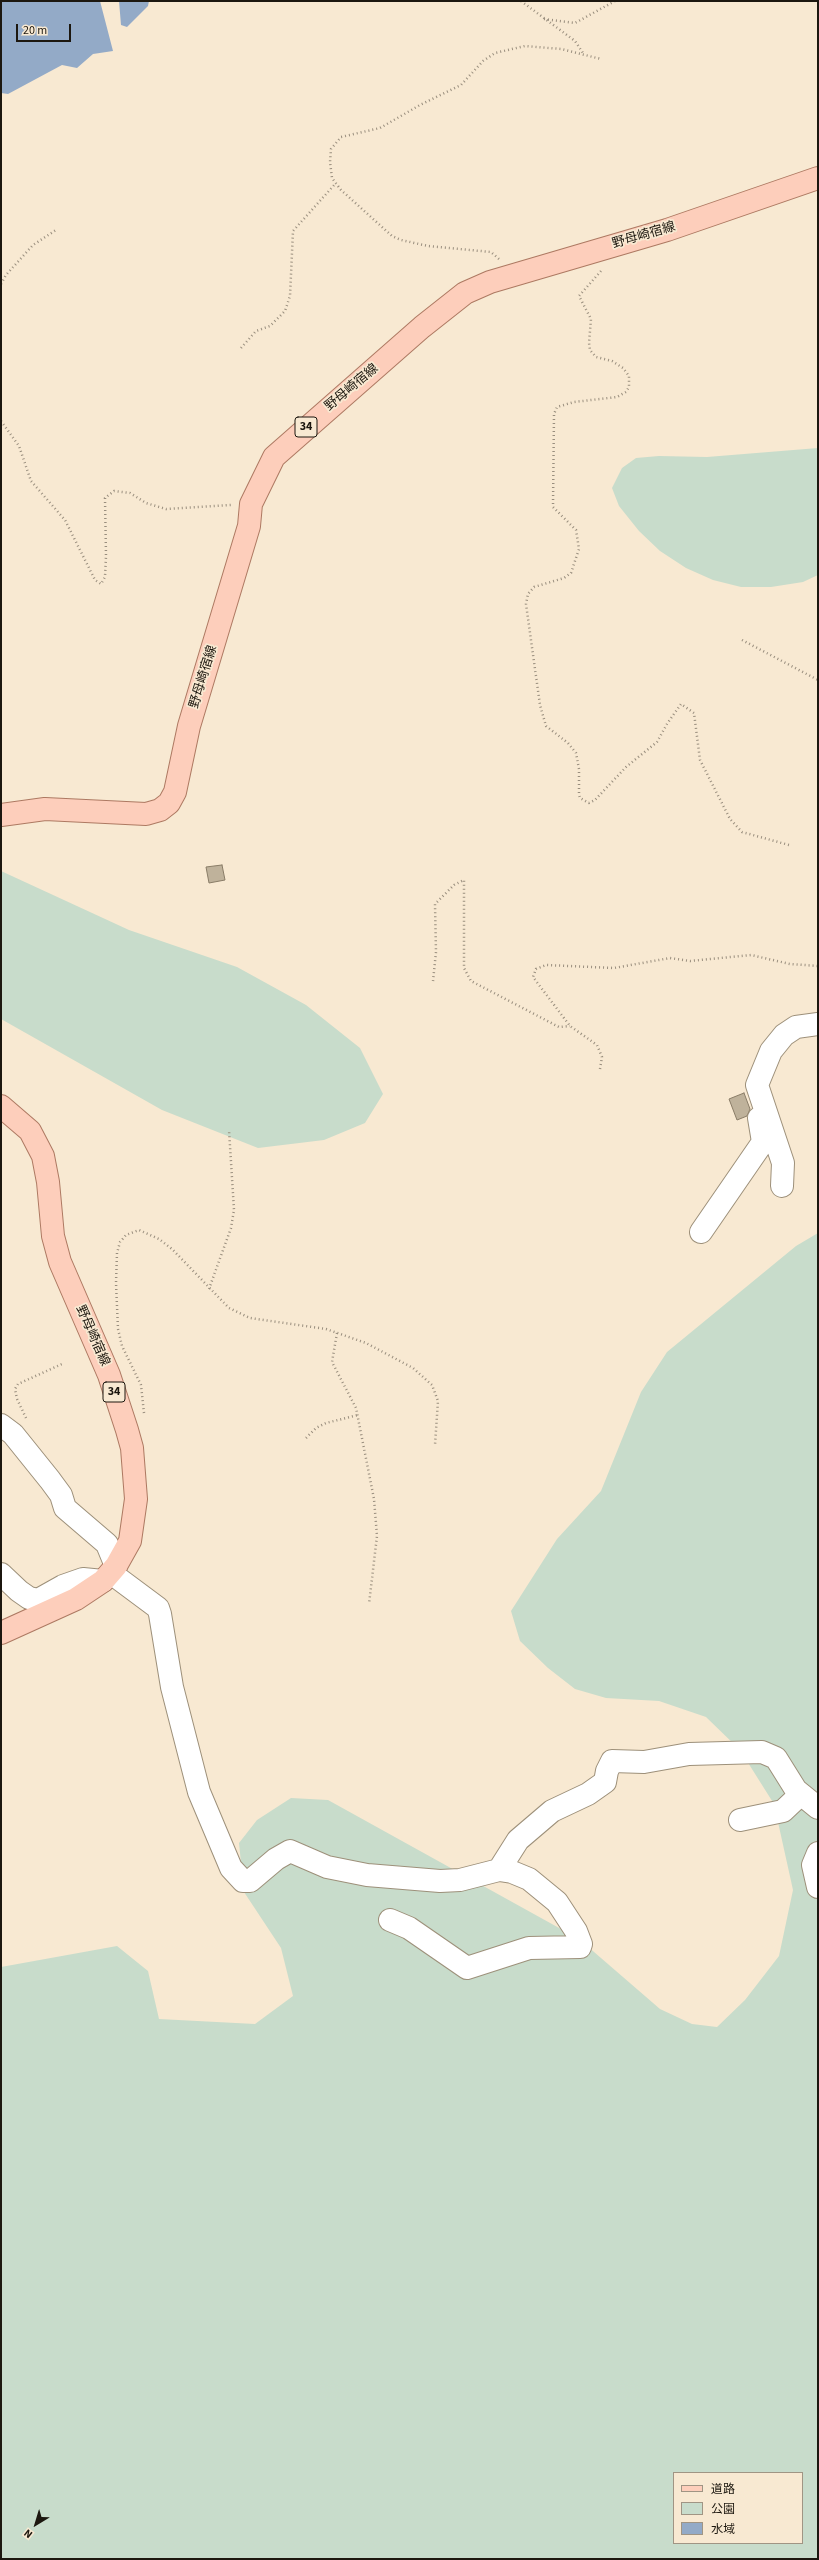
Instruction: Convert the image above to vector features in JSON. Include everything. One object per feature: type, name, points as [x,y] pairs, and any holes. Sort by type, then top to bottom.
[{"type":"main road","name":"野母崎宿線","points":[[1,815],[45,809],[146,814],[160,810],[169,802],[176,792],[189,726],[249,526],[251,504],[274,457],[334,402],[422,327],[465,293],[508,276],[667,230],[818,178]]},
{"type":"main road","name":"野母崎宿線","points":[[1,1106],[30,1131],[40,1149],[48,1182],[53,1236],[60,1262],[109,1375],[132,1448],[136,1499],[134,1523],[130,1541],[110,1573],[76,1599],[1,1633]]},
{"type":"street","points":[[701,1232],[763,1142],[755,1097],[771,1050],[784,1035],[796,1027],[818,1024]]},
{"type":"street","points":[[758,1085],[782,1164],[782,1186]]},
{"type":"street","points":[[1,1425],[13,1434],[50,1480],[61,1495],[64,1508],[107,1544],[110,1573],[158,1608],[172,1686],[199,1792],[231,1868],[243,1881],[250,1881],[276,1858],[290,1851],[328,1867],[366,1875],[433,1881],[460,1880],[499,1870],[512,1872],[529,1879],[553,1898],[576,1931],[580,1947],[529,1948],[467,1968],[410,1928],[390,1920]]},
{"type":"street","points":[[1,1574],[19,1591],[38,1600],[63,1586],[83,1579],[110,1573]]},
{"type":"street","points":[[499,1870],[518,1840],[552,1811],[588,1794],[605,1782],[607,1771],[612,1761],[644,1762],[690,1754],[762,1752],[776,1758],[801,1794],[818,1808]]},
{"type":"street","points":[[740,1820],[782,1811],[801,1794]]},
{"type":"street","points":[[818,1853],[813,1865],[818,1887]]},
{"type":"path","points":[[521,1],[575,41],[583,53]]},
{"type":"path","points":[[544,19],[574,23],[615,1]]},
{"type":"path","points":[[508,276],[497,255],[491,252],[428,246],[401,240],[392,236],[341,190],[332,178],[331,149],[341,137],[380,128],[420,104],[461,85],[483,61],[494,53],[525,46],[583,53],[601,60]]},
{"type":"path","points":[[241,348],[256,331],[270,326],[285,311],[290,296],[293,231],[336,183]]},
{"type":"path","points":[[1,284],[6,275],[33,245],[56,230]]},
{"type":"path","points":[[618,244],[612,260],[579,296],[591,319],[588,343],[590,350],[596,357],[612,361],[623,368],[629,376],[628,387],[626,392],[617,397],[574,402],[557,407],[554,414],[553,507],[576,530],[579,549],[571,573],[564,578],[534,587],[528,594],[526,604],[542,712],[546,726],[568,743],[576,753],[579,769],[580,798],[589,803],[596,800],[626,767],[657,742],[681,704],[694,713],[700,760],[730,819],[742,832],[789,845]]},
{"type":"path","points":[[1,421],[19,446],[31,481],[65,520],[95,580],[101,584],[105,577],[106,556],[105,498],[114,491],[130,493],[146,503],[166,509],[251,504]]},
{"type":"path","points":[[742,640],[818,680]]},
{"type":"path","points":[[433,981],[436,952],[435,904],[454,885],[464,880],[464,968],[471,981],[559,1027],[570,1026]]},
{"type":"path","points":[[600,1069],[602,1057],[596,1045],[570,1026],[533,977],[536,969],[546,965],[614,968],[670,958],[690,962],[751,955],[790,964],[818,966]]},
{"type":"path","points":[[209,1289],[231,1228],[234,1210],[229,1130]]},
{"type":"path","points":[[143,1419],[141,1385],[122,1346],[118,1329],[116,1283],[117,1253],[120,1242],[132,1232],[139,1230],[148,1233],[172,1249],[229,1308],[250,1318],[284,1321],[337,1333],[366,1343],[413,1368],[432,1384],[438,1401],[435,1445]]},
{"type":"path","points":[[337,1333],[332,1362],[358,1415],[374,1499],[377,1536],[369,1604]]},
{"type":"path","points":[[28,1420],[17,1399],[15,1388],[18,1384],[62,1364]]},
{"type":"path","points":[[306,1438],[316,1428],[326,1423],[358,1415]]},
{"type":"green space","points":[[818,448],[818,575],[803,582],[771,587],[741,587],[713,580],[686,568],[660,551],[639,531],[619,506],[612,488],[622,468],[636,458],[659,456],[707,457]]},
{"type":"green space","points":[[1,871],[129,930],[237,967],[306,1005],[360,1048],[383,1094],[365,1123],[324,1140],[258,1148],[162,1110],[1,1019]]},
{"type":"green space","points":[[818,1233],[818,2559],[1,2559],[1,1967],[117,1946],[148,1971],[159,2019],[255,2024],[293,1996],[281,1948],[244,1892],[239,1843],[257,1820],[291,1798],[328,1800],[579,1939],[660,2009],[692,2024],[717,2027],[745,2000],[779,1956],[793,1890],[774,1804],[740,1750],[706,1717],[659,1701],[606,1698],[575,1689],[548,1668],[520,1641],[511,1611],[557,1539],[601,1491],[641,1392],[667,1352],[796,1246]]},
{"type":"water","points":[[1,1],[100,1],[113,51],[93,54],[77,68],[62,65],[8,94],[1,93]]},
{"type":"water","points":[[119,1],[149,1],[148,6],[127,27],[121,25]]},
{"type":"building","points":[[222,865],[225,880],[209,883],[206,867]]},
{"type":"building","points":[[744,1093],[750,1109],[747,1116],[737,1120],[729,1099]]}]
